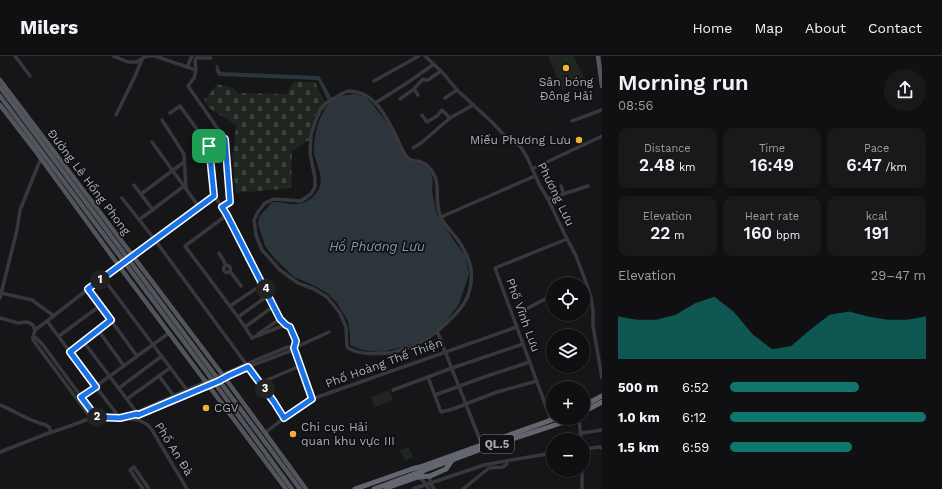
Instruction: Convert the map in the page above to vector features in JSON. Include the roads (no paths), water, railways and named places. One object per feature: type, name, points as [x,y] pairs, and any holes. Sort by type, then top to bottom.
[{"type":"highway","points":[[590,402],[602,396]]},
{"type":"highway","points":[[590,408],[602,402]]},
{"type":"highway","name":"QL.5","points":[[374,489],[482,445],[546,422]]},
{"type":"highway","name":"QL.5","points":[[365,489],[408,473],[452,460],[555,425]]},
{"type":"highway","points":[[383,489],[418,477],[430,476],[446,469],[452,460]]},
{"type":"highway","name":"QL.5","points":[[355,489],[412,469],[422,469]]},
{"type":"highway","name":"QL.5","points":[[418,477],[422,469]]},
{"type":"main road","points":[[598,56],[602,86]]},
{"type":"main road","name":"Đường Lê Hồng Phong","points":[[0,80],[223,376],[306,489]]},
{"type":"main road","name":"Đường Lê Hồng Phong","points":[[0,87],[126,261],[215,380],[300,489]]},
{"type":"main road","name":"Đường Lê Hồng Phong","points":[[0,96],[169,333],[207,384],[292,489]]},
{"type":"main road","name":"Đường Lê Hồng Phong","points":[[0,105],[126,261]]},
{"type":"main road","name":"Đường Lê Hồng Phong","points":[[215,380],[286,489]]},
{"type":"street","points":[[15,56],[30,76]]},
{"type":"street","points":[[113,56],[128,62],[138,62],[148,56],[155,56],[196,70]]},
{"type":"street","points":[[187,67],[192,56]]},
{"type":"street","points":[[192,56],[195,61],[196,70],[194,78],[188,86],[225,139],[230,202],[222,207]]},
{"type":"street","points":[[374,81],[419,56]]},
{"type":"street","name":"Phương Lưu","points":[[425,56],[441,71],[457,90],[503,134],[520,146],[568,239],[576,256],[583,277]]},
{"type":"street","points":[[195,61],[196,58],[211,58]]},
{"type":"street","points":[[116,115],[142,59]]},
{"type":"street","points":[[375,103],[397,91],[434,64]]},
{"type":"street","points":[[400,99],[414,89],[424,79],[428,80],[441,71]]},
{"type":"street","points":[[414,89],[418,95]]},
{"type":"street","points":[[445,98],[457,90]]},
{"type":"street","points":[[353,92],[365,95],[375,103],[389,122],[404,153],[410,160],[423,163],[429,168],[435,177],[441,217],[462,247],[468,260],[471,278],[469,290],[464,302],[460,309],[444,326],[420,343],[389,353],[366,354],[350,350],[347,347],[346,327],[340,313],[327,297],[314,289],[298,283],[280,270],[262,250],[256,235],[254,220],[265,203],[274,199],[301,201],[311,194],[315,186],[315,177],[310,154],[311,135],[320,110],[326,103],[343,93],[353,92]]},
{"type":"street","points":[[413,148],[450,118],[473,105]]},
{"type":"street","points":[[170,113],[180,106],[209,146],[214,196],[227,215],[280,319],[290,327],[296,341],[294,348],[312,399]]},
{"type":"street","points":[[422,115],[427,122],[437,116],[442,110],[450,118]]},
{"type":"street","points":[[572,121],[602,110]]},
{"type":"street","points":[[162,120],[184,154],[185,188]]},
{"type":"street","points":[[532,169],[602,136]]},
{"type":"street","points":[[209,146],[225,139]]},
{"type":"street","points":[[152,142],[199,207]]},
{"type":"street","points":[[0,298],[17,230],[20,210],[43,157]]},
{"type":"street","points":[[141,194],[184,162]]},
{"type":"street","points":[[441,217],[535,176]]},
{"type":"street","points":[[134,185],[153,210]]},
{"type":"street","points":[[561,186],[564,194]]},
{"type":"street","points":[[548,199],[588,186]]},
{"type":"street","points":[[139,220],[185,188]]},
{"type":"street","points":[[34,330],[214,196]]},
{"type":"street","points":[[122,198],[155,240],[284,418]]},
{"type":"street","points":[[227,215],[185,246],[252,338]]},
{"type":"street","name":"Phố Vĩnh Lưu","points":[[546,402],[536,381],[495,268],[568,239]]},
{"type":"street","points":[[219,253],[226,265],[224,270],[226,272],[230,271],[241,286]]},
{"type":"street","points":[[103,278],[187,390]]},
{"type":"street","points":[[230,306],[263,284]]},
{"type":"street","points":[[88,289],[137,356]]},
{"type":"street","points":[[1,293],[32,300],[54,316]]},
{"type":"street","points":[[238,317],[269,295]]},
{"type":"street","name":"Phương Lưu","points":[[590,296],[602,378]]},
{"type":"street","points":[[526,309],[546,299]]},
{"type":"street","points":[[59,336],[100,306]]},
{"type":"street","points":[[245,327],[274,306]]},
{"type":"street","points":[[0,318],[18,323],[26,322],[33,325],[33,340],[91,418],[0,452]]},
{"type":"street","points":[[252,338],[280,319]]},
{"type":"street","points":[[70,352],[111,320]]},
{"type":"street","points":[[47,321],[120,418],[137,414],[207,384],[245,364],[288,347],[294,348]]},
{"type":"street","points":[[252,338],[286,325]]},
{"type":"street","name":"Phố Hoàng Thế Thiện","points":[[265,433],[312,399],[445,351],[517,327]]},
{"type":"street","points":[[98,330],[124,366]]},
{"type":"street","points":[[437,331],[482,445]]},
{"type":"street","points":[[223,376],[290,351],[329,332]]},
{"type":"street","points":[[81,397],[169,333]]},
{"type":"street","points":[[33,337],[36,338],[42,345],[96,417]]},
{"type":"street","points":[[83,341],[128,400],[139,420]]},
{"type":"street","points":[[393,390],[523,344]]},
{"type":"street","points":[[119,388],[162,356]]},
{"type":"street","points":[[435,395],[530,362]]},
{"type":"street","points":[[260,383],[300,366]]},
{"type":"street","points":[[128,400],[170,368]]},
{"type":"street","points":[[160,376],[177,396]]},
{"type":"street","points":[[428,377],[441,412],[497,392],[536,381]]},
{"type":"street","points":[[177,396],[187,390],[207,384]]},
{"type":"street","points":[[0,405],[43,424],[48,427],[51,433]]},
{"type":"street","name":"Phố An Đà","points":[[91,418],[96,417],[139,420],[148,425],[187,489]]},
{"type":"street","points":[[580,425],[581,433],[602,430]]},
{"type":"street","points":[[590,448],[602,448]]},
{"type":"street","points":[[413,489],[484,465],[546,454]]},
{"type":"street","points":[[462,489],[489,468],[503,467],[507,464]]},
{"type":"street","points":[[143,489],[130,470],[134,467],[149,489]]},
{"type":"street","points":[[429,489],[428,484],[430,476]]},
{"type":"street","points":[[418,477],[434,489]]},
{"type":"street","points":[[582,477],[582,489]]},
{"type":"water","points":[[216,65],[218,65],[220,71],[222,72],[319,76],[331,99],[327,99],[318,80],[219,76],[216,71]]},
{"type":"water","name":"Hồ Phương Lưu","points":[[354,94],[364,96],[370,101],[392,129],[407,160],[422,164],[431,173],[433,181],[432,191],[437,215],[465,255],[469,274],[459,304],[444,324],[421,341],[382,352],[362,350],[350,345],[348,321],[337,303],[327,293],[294,277],[275,259],[265,246],[258,224],[259,217],[272,202],[297,204],[305,202],[316,193],[321,181],[314,152],[318,123],[329,103],[341,96]]},
{"type":"place","name":"Sân bóng Đông Hải","points":[[566,68]]},
{"type":"place","name":"Miếu Phương Lưu","points":[[579,140]]},
{"type":"place","name":"CGV","points":[[206,408]]},
{"type":"place","name":"Chi cục Hải quan khu vực III","points":[[293,434]]}]
